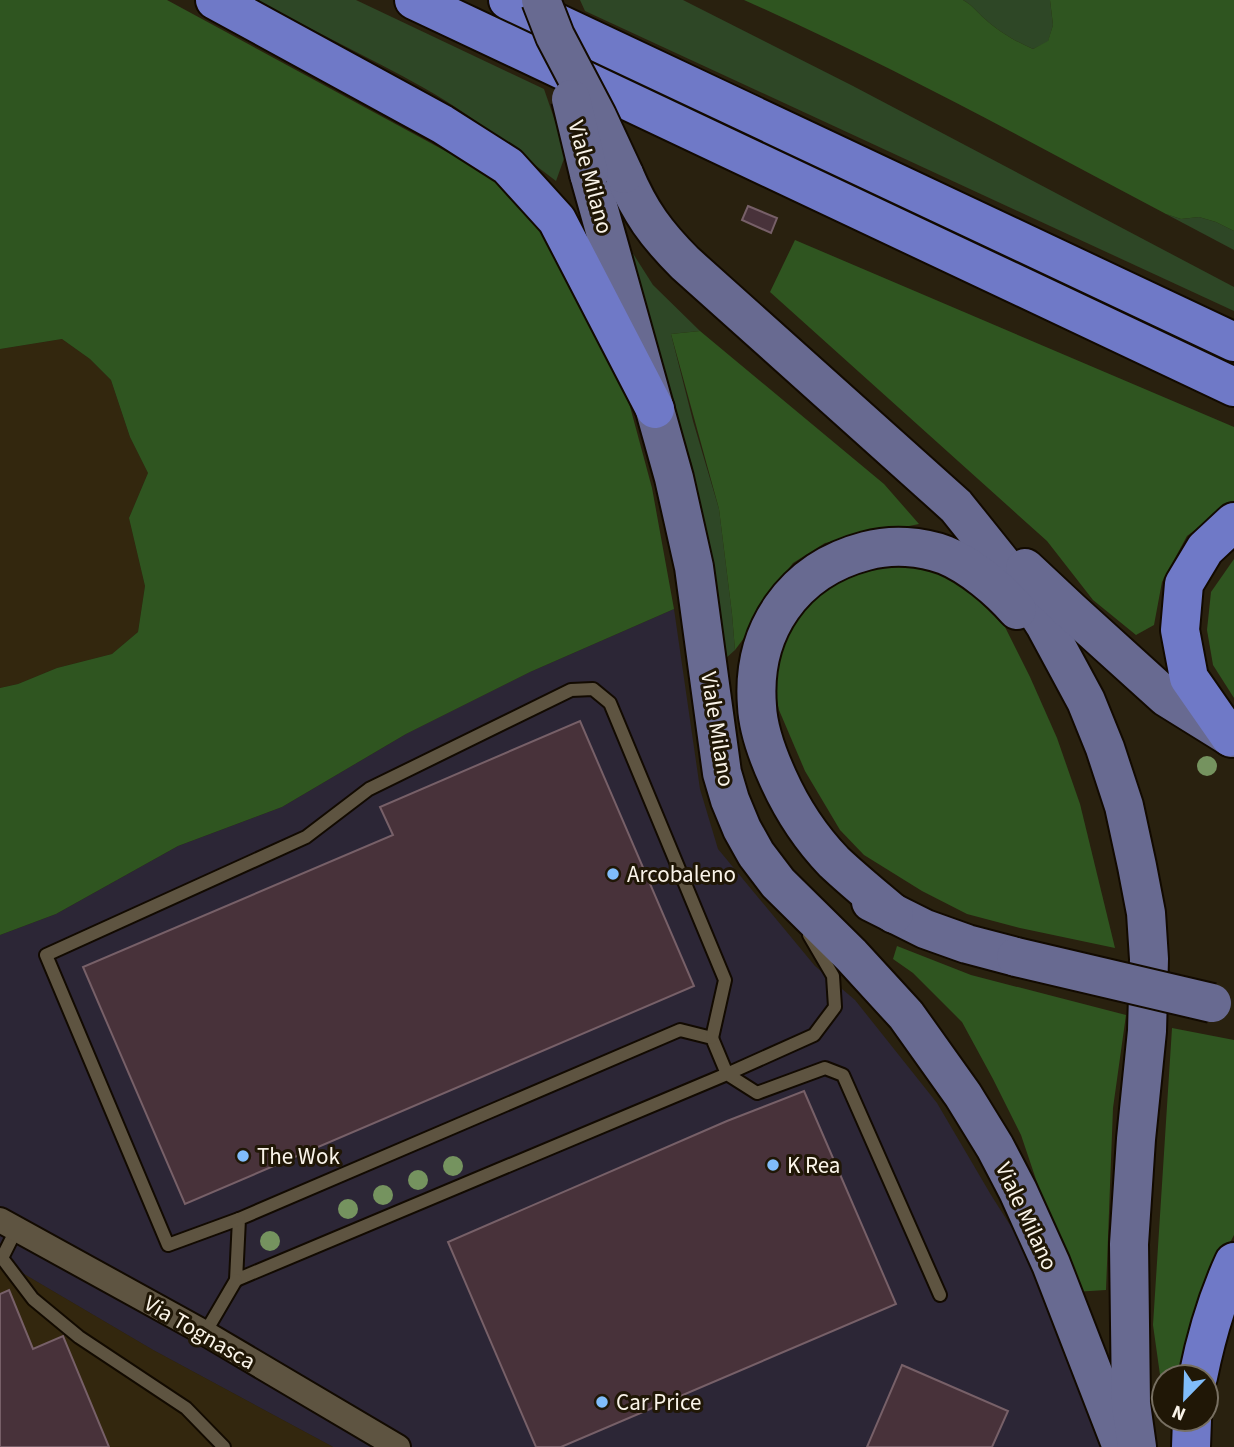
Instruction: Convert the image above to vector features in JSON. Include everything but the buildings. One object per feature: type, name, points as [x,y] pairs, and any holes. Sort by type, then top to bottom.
[{"type":"highway","points":[[215,0],[442,124],[508,166],[557,220],[655,410]]},
{"type":"highway","points":[[414,0],[1234,387]]},
{"type":"highway","points":[[508,0],[1234,342]]},
{"type":"highway","points":[[1232,738],[1189,678],[1180,630],[1184,584],[1205,549],[1234,522]]},
{"type":"highway","points":[[1201,1363],[1210,1326],[1234,1262]]},
{"type":"main road","name":"Viale Milano","points":[[541,0],[606,174],[655,410],[694,567],[722,773],[730,800],[756,854],[778,883],[851,955],[906,1015],[963,1095],[995,1147],[1051,1264],[1122,1447]]},
{"type":"main road","name":"Viale Milano","points":[[606,174],[631,192],[648,220],[685,263],[956,506],[1020,586],[1045,625],[1086,701],[1120,794],[1146,912],[1149,959],[1147,1031],[1129,1244],[1131,1404],[1137,1447]]},
{"type":"main road","points":[[956,506],[1166,697],[1232,738]]},
{"type":"main road","points":[[894,914],[834,861],[819,844],[788,797],[769,755],[757,707],[759,663],[772,624],[785,603],[816,573],[852,555],[876,548],[898,546],[921,549],[945,555],[986,581],[1013,605],[1068,667]]},
{"type":"main road","points":[[708,667],[724,725],[747,778],[768,811],[800,847],[844,885],[894,914],[946,936],[1016,957],[1223,1005]]},
{"type":"main road","name":"Viale Milano","points":[[1130,1313],[1159,1447]]},
{"type":"street","name":"Via Tognasca","points":[[8,1225],[205,1333],[398,1447]]},
{"type":"lane","points":[[712,1038],[680,1030],[239,1219],[168,1245],[46,955],[306,837],[369,789],[571,690],[593,688],[610,703],[725,980],[712,1038],[727,1074],[757,1093],[825,1068],[843,1075],[940,1295]]},
{"type":"lane","points":[[236,1280],[814,1035],[835,1007],[833,976],[778,883]]},
{"type":"lane","points":[[205,1333],[236,1280],[239,1219]]},
{"type":"lane","points":[[8,1225],[2,1258],[33,1299],[79,1337],[186,1408],[224,1447]]},
{"type":"shaded area","points":[[62,339],[90,359],[111,380],[130,437],[148,473],[129,518],[145,586],[138,632],[112,654],[57,668],[18,684],[0,688],[0,349]]},
{"type":"shaded area","points":[[674,609],[700,789],[718,849],[815,966],[855,1000],[937,1103],[1033,1261],[1102,1447],[333,1447],[153,1350],[0,1260],[0,935],[56,914],[178,846],[282,807],[406,734],[530,672]]},
{"type":"shaded area","points":[[0,1260],[153,1350],[333,1447],[0,1447]]},
{"type":"green space","points":[[0,0],[167,0],[497,179],[544,232],[618,362],[652,488],[674,609],[530,672],[406,734],[282,807],[178,846],[56,914],[0,935],[0,688],[18,684],[57,668],[112,654],[138,632],[145,586],[129,518],[148,473],[130,437],[111,380],[90,359],[62,339],[0,349]]},
{"type":"green space","points":[[258,0],[356,0],[544,89],[566,153],[556,181],[492,132],[441,98]]},
{"type":"green space","points":[[580,0],[683,0],[853,86],[1234,287],[1234,311],[585,11]]},
{"type":"green space","points":[[744,0],[963,0],[1001,32],[1033,49],[1048,41],[1053,25],[1050,0],[1234,0],[1234,231],[1199,217],[1181,219],[1166,214],[904,76]]},
{"type":"green space","points":[[963,0],[1050,0],[1053,25],[1048,42],[1033,49],[1020,43],[996,28]]},
{"type":"green space","points":[[1166,214],[1181,219],[1199,217],[1234,231],[1234,250]]},
{"type":"green space","points":[[795,240],[1234,427],[1234,501],[1187,536],[1162,582],[1154,625],[1136,635],[1093,600],[1047,541],[770,292]]},
{"type":"green space","points":[[632,252],[653,285],[700,331],[671,334],[719,509],[735,650],[725,659],[692,465],[627,260]]},
{"type":"green space","points":[[700,331],[884,484],[919,524],[825,543],[793,563],[767,597],[756,622],[735,650],[719,509],[671,334]]},
{"type":"green space","points":[[1234,559],[1234,698],[1213,665],[1207,630],[1211,592]]},
{"type":"green space","points":[[886,560],[945,570],[1005,627],[1057,738],[1080,804],[1115,948],[967,914],[922,891],[864,855],[840,830],[805,771],[779,710],[769,666],[797,614],[839,576]]},
{"type":"green space","points":[[897,946],[971,975],[1126,1015],[1113,1108],[1106,1290],[1074,1292],[1021,1135],[993,1079],[962,1022],[913,973],[893,959]]},
{"type":"green space","points":[[1172,1028],[1234,1040],[1234,1235],[1222,1258],[1190,1363],[1158,1363],[1153,1325]]},
{"type":"place","name":"Arcobaleno","points":[[613,874]]},
{"type":"place","name":"The Wok","points":[[243,1156]]},
{"type":"place","name":"K Rea","points":[[773,1165]]},
{"type":"place","name":"Car Price","points":[[602,1402]]}]
